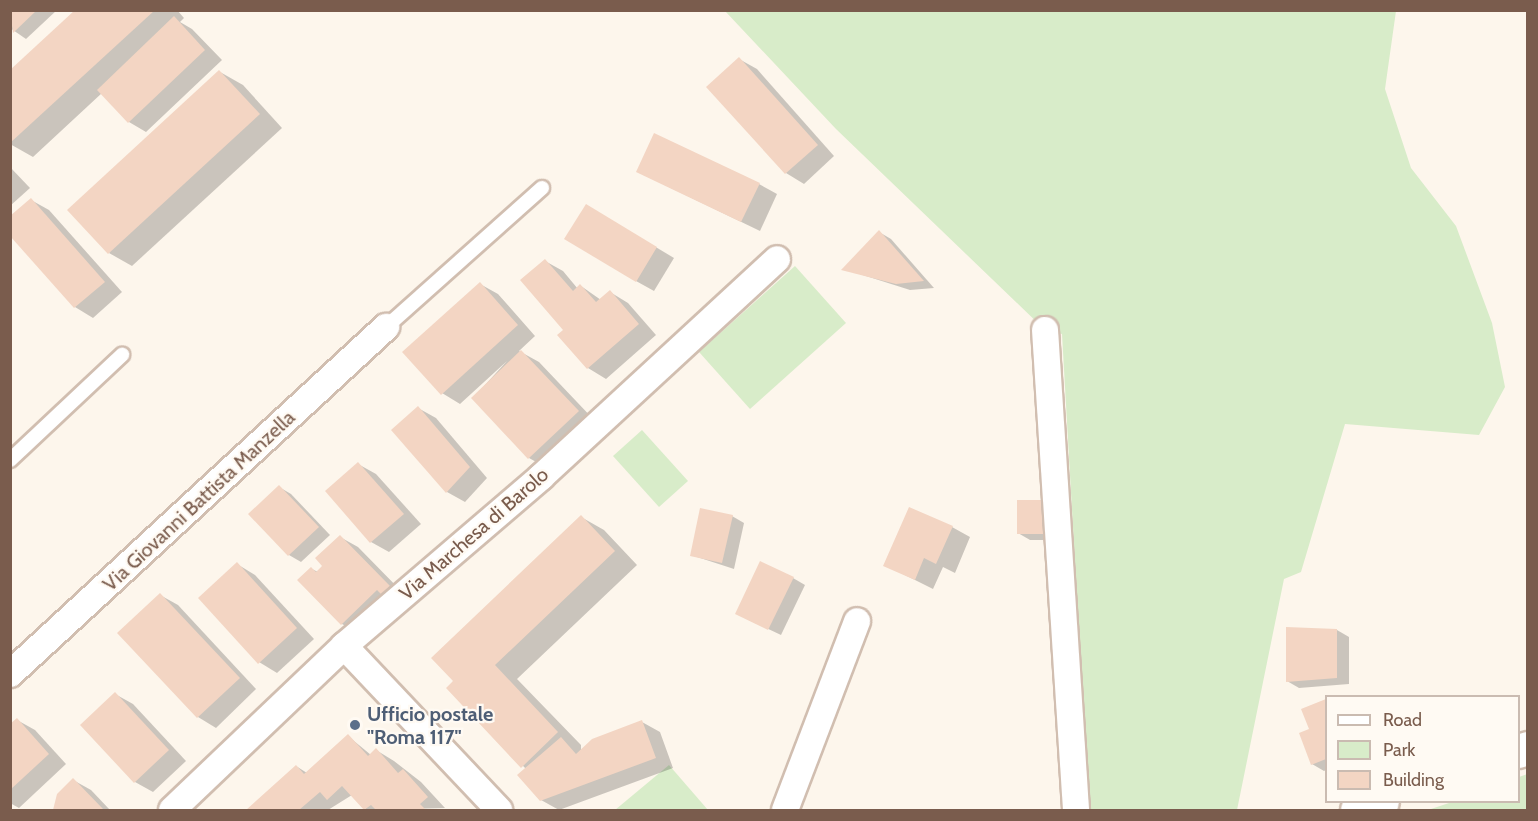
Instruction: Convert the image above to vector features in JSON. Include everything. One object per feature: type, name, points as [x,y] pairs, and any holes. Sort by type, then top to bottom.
[{"type":"street","name":"Via Marchesa di Barolo","points":[[172,810],[344,646],[541,477],[777,259]]},
{"type":"street","name":"Via Giovanni Battista Manzella","points":[[10,674],[386,327]]},
{"type":"street","points":[[1046,330],[1076,810]]},
{"type":"street","points":[[785,810],[857,621]]},
{"type":"street","points":[[344,646],[499,810]]},
{"type":"street","points":[[1357,810],[1376,803]]},
{"type":"lane","points":[[386,327],[542,188]]},
{"type":"lane","points":[[10,460],[122,355]]},
{"type":"green space","points":[[725,11],[1396,11],[1385,89],[1411,168],[1456,226],[1492,323],[1505,387],[1479,435],[1345,424],[1301,572],[1284,579],[1237,810],[1089,810],[1062,334],[1045,330],[836,129]]},
{"type":"green space","points":[[795,266],[846,323],[750,409],[699,352]]},
{"type":"green space","points":[[642,430],[688,481],[659,507],[613,456]]},
{"type":"green space","points":[[669,765],[708,810],[615,810]]},
{"type":"green space","points":[[1527,774],[1527,810],[1428,810],[1449,803],[1520,803],[1520,777]]},
{"type":"building","points":[[10,10],[37,10],[13,33]]},
{"type":"building","points":[[75,10],[155,10],[10,143],[10,70]]},
{"type":"building","points":[[174,16],[205,50],[128,123],[97,90]]},
{"type":"building","points":[[739,57],[818,145],[785,174],[706,87]]},
{"type":"building","points":[[219,70],[260,114],[108,254],[67,210]]},
{"type":"building","points":[[654,133],[760,183],[741,222],[636,172]]},
{"type":"building","points":[[31,198],[105,282],[74,308],[10,236],[10,216]]},
{"type":"building","points":[[586,204],[657,247],[636,282],[564,239]]},
{"type":"building","points":[[879,230],[924,281],[896,284],[841,270]]},
{"type":"building","points":[[545,259],[573,291],[580,284],[596,302],[610,290],[639,324],[587,369],[557,335],[563,330],[520,280]]},
{"type":"building","points":[[480,282],[518,325],[441,395],[402,352]]},
{"type":"building","points":[[521,350],[579,411],[528,459],[471,398]]},
{"type":"building","points":[[418,406],[470,467],[446,493],[391,430]]},
{"type":"building","points":[[358,462],[404,514],[370,543],[325,491]]},
{"type":"building","points":[[279,485],[319,527],[288,556],[248,514]]},
{"type":"building","points":[[1017,500],[1043,500],[1043,534],[1017,534]]},
{"type":"building","points":[[909,507],[953,526],[936,564],[924,558],[915,580],[883,566]]},
{"type":"building","points":[[700,508],[733,515],[722,563],[690,556]]},
{"type":"building","points":[[581,515],[615,551],[495,665],[558,732],[521,768],[446,688],[453,681],[431,658]]},
{"type":"building","points":[[340,535],[390,586],[382,595],[377,590],[341,625],[297,580],[311,567],[316,572],[322,566],[315,558]]},
{"type":"building","points":[[760,561],[794,577],[768,630],[735,614]]},
{"type":"building","points":[[237,562],[297,628],[258,664],[198,598]]},
{"type":"building","points":[[160,593],[240,678],[197,718],[117,633]]},
{"type":"building","points":[[1286,627],[1337,629],[1337,678],[1286,682]]},
{"type":"building","points":[[115,692],[169,750],[134,783],[80,725]]},
{"type":"building","points":[[1325,699],[1325,759],[1311,765],[1299,733],[1309,729],[1301,709]]},
{"type":"building","points":[[17,718],[49,754],[10,790],[10,724]]},
{"type":"building","points":[[642,720],[656,758],[540,801],[517,775],[561,737],[576,754],[592,739]]},
{"type":"building","points":[[348,734],[368,756],[376,748],[398,773],[403,769],[428,797],[420,804],[426,810],[376,810],[371,805],[364,810],[342,786],[327,800],[320,792],[299,810],[246,810],[296,765],[304,774]]},
{"type":"building","points":[[73,778],[104,810],[53,810],[57,794]]},
{"type":"place","name":"Ufficio postale \"Roma 117\"","points":[[355,725]]}]
